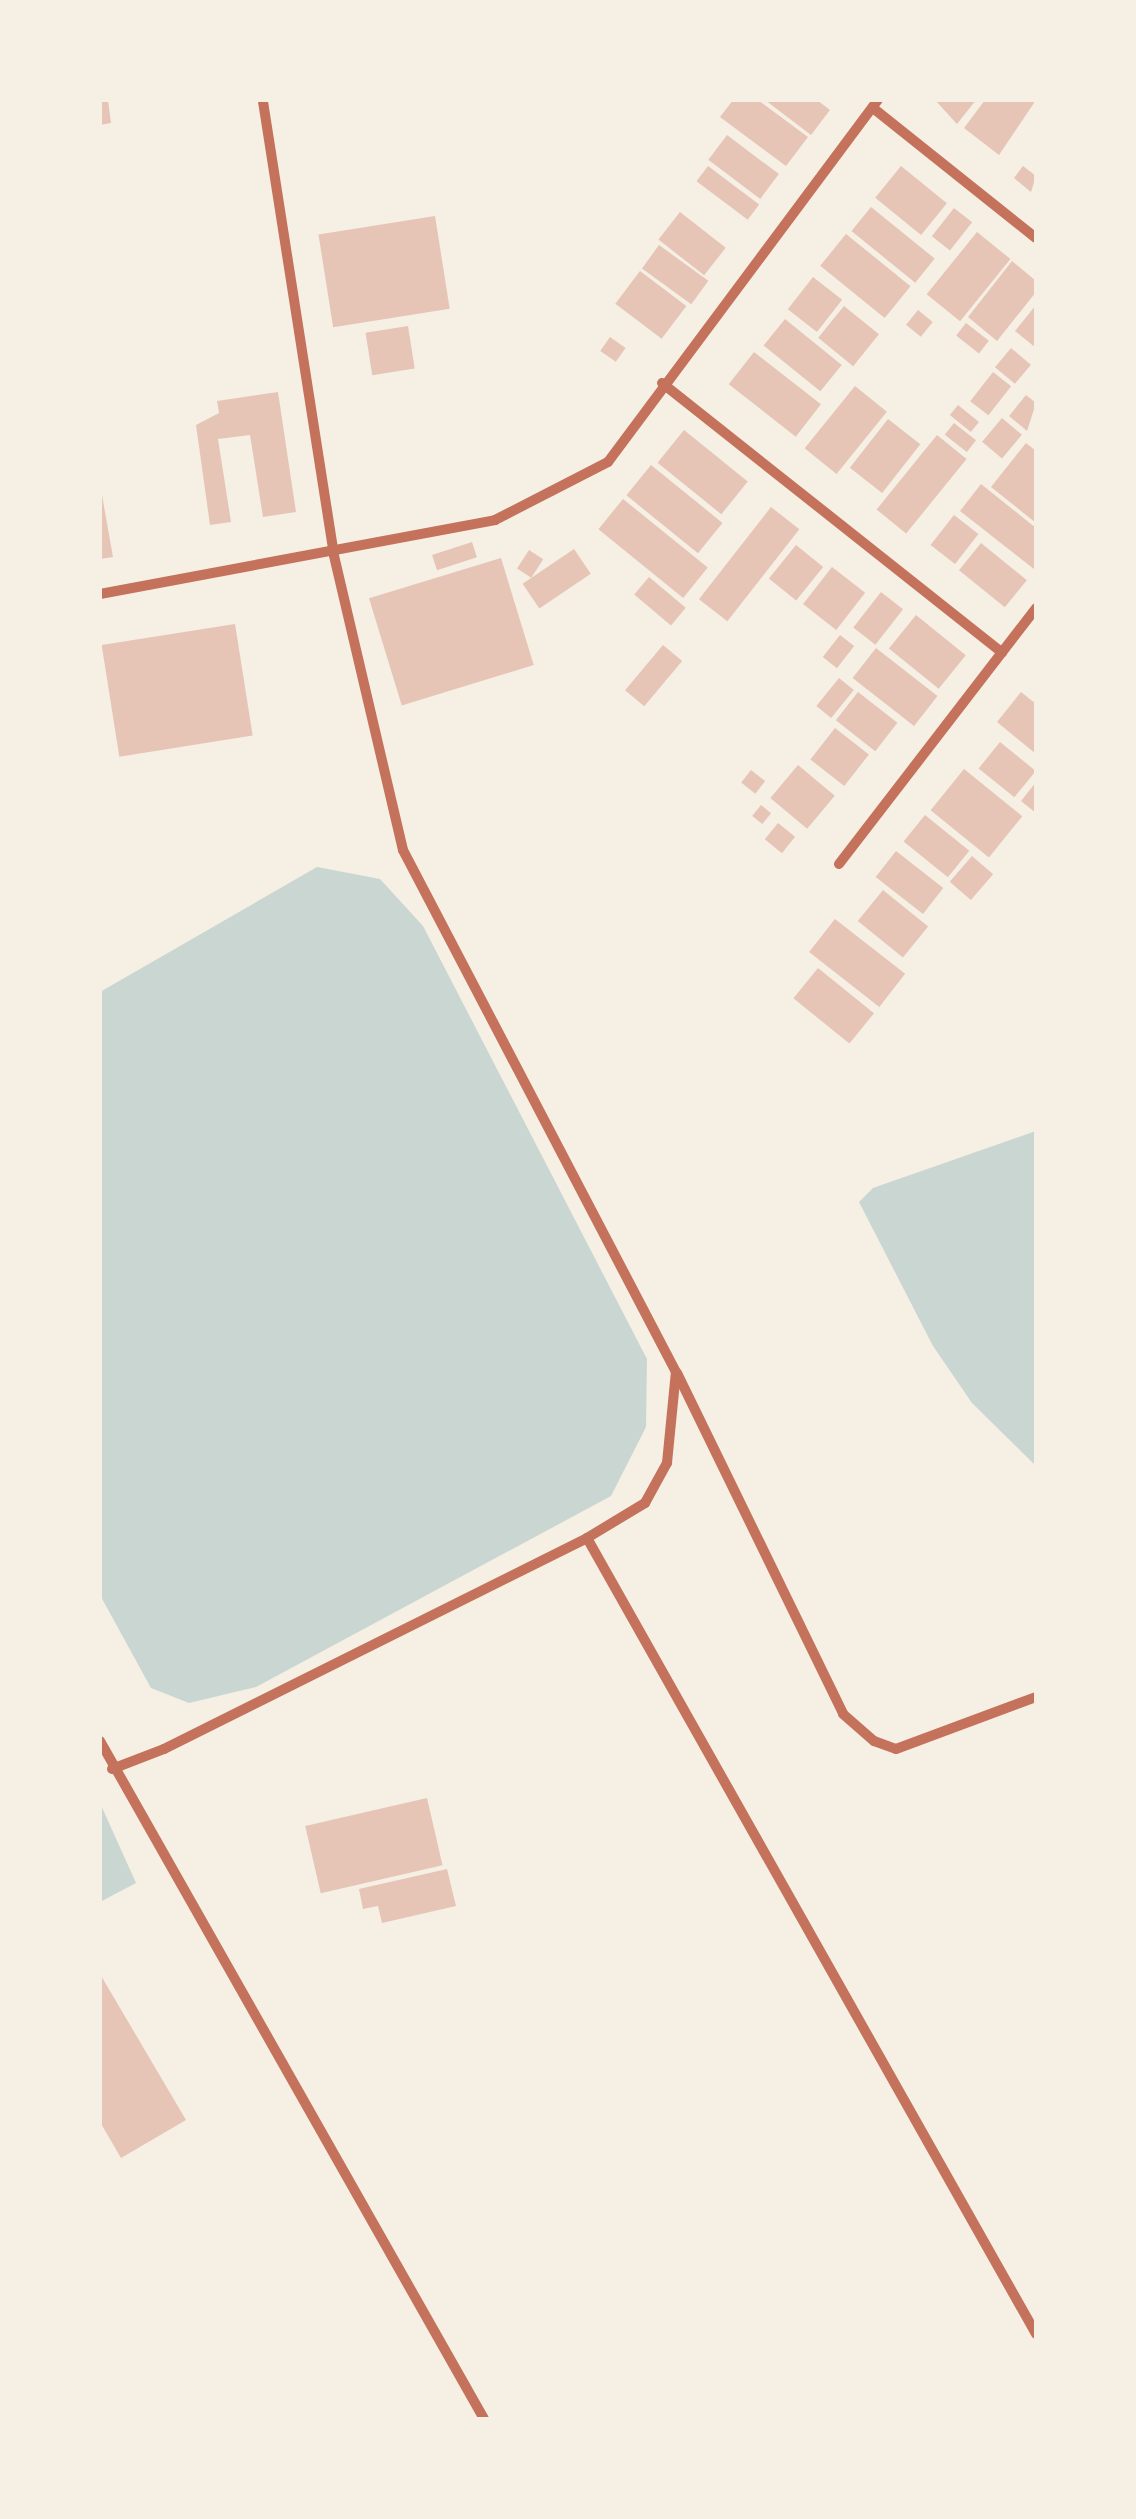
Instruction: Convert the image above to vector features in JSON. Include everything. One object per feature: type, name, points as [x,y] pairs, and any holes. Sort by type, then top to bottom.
[{"type":"street","points":[[263,100],[334,555],[403,850],[676,1372],[843,1714],[874,1741],[896,1748],[1036,1697]]},
{"type":"street","points":[[100,594],[334,555],[495,520],[552,496],[608,462],[662,383],[876,104],[1036,238]]},
{"type":"street","points":[[662,383],[1002,652]]},
{"type":"street","points":[[839,864],[1036,608]]},
{"type":"street","points":[[112,1769],[164,1749],[587,1538],[645,1502],[667,1463],[676,1372]]},
{"type":"street","points":[[587,1538],[1036,2334]]},
{"type":"street","points":[[100,1741],[112,1769],[484,2419]]},
{"type":"shaded area","points":[[317,867],[380,879],[423,926],[647,1359],[646,1427],[611,1496],[256,1687],[189,1703],[151,1688],[100,1595],[100,992]]},
{"type":"shaded area","points":[[1036,1131],[1036,1466],[972,1403],[933,1346],[859,1202],[873,1188]]},
{"type":"shaded area","points":[[100,1803],[136,1883],[100,1902]]},
{"type":"building","points":[[100,100],[108,100],[111,123],[100,125]]},
{"type":"building","points":[[733,100],[758,100],[808,137],[786,166],[720,117]]},
{"type":"building","points":[[765,100],[817,100],[830,110],[811,135]]},
{"type":"building","points":[[935,100],[976,100],[957,124]]},
{"type":"building","points":[[985,100],[1036,100],[999,155],[964,128]]},
{"type":"building","points":[[727,135],[779,174],[760,199],[708,160]]},
{"type":"building","points":[[708,166],[759,205],[748,220],[697,181]]},
{"type":"building","points":[[901,166],[947,203],[921,235],[875,198]]},
{"type":"building","points":[[1023,166],[1036,176],[1031,192],[1014,178]]},
{"type":"building","points":[[871,207],[935,259],[915,283],[851,231]]},
{"type":"building","points":[[954,208],[972,222],[950,251],[932,236]]},
{"type":"building","points":[[680,212],[726,248],[704,275],[658,240]]},
{"type":"building","points":[[435,216],[450,309],[333,327],[318,234]]},
{"type":"building","points":[[977,232],[1010,259],[960,321],[927,294]]},
{"type":"building","points":[[846,234],[911,286],[885,318],[820,266]]},
{"type":"building","points":[[659,245],[708,281],[691,304],[642,268]]},
{"type":"building","points":[[1012,261],[1036,281],[1036,292],[997,341],[968,317]]},
{"type":"building","points":[[640,271],[686,306],[662,339],[615,304]]},
{"type":"building","points":[[813,277],[842,300],[817,332],[788,309]]},
{"type":"building","points":[[1036,305],[1036,348],[1015,331]]},
{"type":"building","points":[[844,306],[879,334],[853,366],[818,338]]},
{"type":"building","points":[[918,310],[933,322],[921,337],[906,325]]},
{"type":"building","points":[[785,319],[842,365],[820,391],[764,345]]},
{"type":"building","points":[[966,323],[989,341],[979,353],[956,336]]},
{"type":"building","points":[[408,326],[415,368],[372,375],[366,333]]},
{"type":"building","points":[[610,337],[626,348],[616,362],[600,351]]},
{"type":"building","points":[[1011,348],[1031,365],[1015,384],[995,367]]},
{"type":"building","points":[[754,352],[821,404],[796,437],[729,384]]},
{"type":"building","points":[[993,372],[1011,386],[988,415],[970,401]]},
{"type":"building","points":[[855,386],[887,412],[837,474],[805,448]]},
{"type":"building","points":[[278,392],[296,512],[263,517],[250,435],[218,439],[231,522],[210,525],[196,425],[219,413],[217,401]]},
{"type":"building","points":[[1026,395],[1036,403],[1027,431],[1009,416]]},
{"type":"building","points":[[958,405],[979,422],[971,432],[950,415]]},
{"type":"building","points":[[1002,418],[1022,435],[1002,458],[982,442]]},
{"type":"building","points":[[888,419],[920,444],[882,493],[850,468]]},
{"type":"building","points":[[954,423],[976,440],[967,452],[945,435]]},
{"type":"building","points":[[684,430],[748,482],[721,514],[658,463]]},
{"type":"building","points":[[937,435],[967,459],[906,534],[877,510]]},
{"type":"building","points":[[1026,443],[1036,451],[1036,523],[991,487]]},
{"type":"building","points":[[651,465],[722,523],[698,553],[626,495]]},
{"type":"building","points":[[100,484],[113,557],[100,559]]},
{"type":"building","points":[[981,484],[1036,528],[1034,569],[960,511]]},
{"type":"building","points":[[623,499],[708,568],[683,598],[598,529]]},
{"type":"building","points":[[771,507],[799,529],[727,621],[699,599]]},
{"type":"building","points":[[954,515],[978,534],[955,564],[931,545]]},
{"type":"building","points":[[472,542],[477,557],[437,570],[432,555]]},
{"type":"building","points":[[981,543],[1027,580],[1005,607],[959,570]]},
{"type":"building","points":[[796,545],[823,567],[796,600],[769,578]]},
{"type":"building","points":[[574,549],[591,574],[539,609],[523,584]]},
{"type":"building","points":[[529,550],[543,559],[531,578],[517,568]]},
{"type":"building","points":[[501,558],[534,665],[402,705],[369,598]]},
{"type":"building","points":[[832,567],[865,593],[836,630],[803,604]]},
{"type":"building","points":[[649,577],[686,608],[671,625],[634,595]]},
{"type":"building","points":[[881,592],[903,609],[875,645],[853,627]]},
{"type":"building","points":[[916,615],[966,655],[939,689],[889,648]]},
{"type":"building","points":[[235,624],[253,736],[119,757],[102,645]]},
{"type":"building","points":[[840,635],[854,646],[837,668],[823,657]]},
{"type":"building","points":[[663,645],[682,661],[644,706],[625,690]]},
{"type":"building","points":[[876,648],[937,696],[914,726],[853,678]]},
{"type":"building","points":[[839,678],[854,690],[831,718],[816,706]]},
{"type":"building","points":[[858,692],[897,723],[875,751],[836,720]]},
{"type":"building","points":[[1021,692],[1036,704],[1036,754],[997,722]]},
{"type":"building","points":[[835,728],[869,754],[844,786],[810,760]]},
{"type":"building","points":[[1000,742],[1036,771],[1014,797],[979,768]]},
{"type":"building","points":[[798,765],[835,796],[807,829],[770,798]]},
{"type":"building","points":[[964,769],[1022,816],[989,857],[931,810]]},
{"type":"building","points":[[751,770],[765,781],[755,794],[741,783]]},
{"type":"building","points":[[1036,782],[1036,813],[1021,801]]},
{"type":"building","points":[[761,805],[771,813],[762,824],[752,816]]},
{"type":"building","points":[[925,815],[969,851],[948,877],[904,841]]},
{"type":"building","points":[[778,823],[795,837],[782,853],[765,839]]},
{"type":"building","points":[[896,851],[943,888],[923,914],[876,877]]},
{"type":"building","points":[[972,856],[993,874],[971,900],[950,882]]},
{"type":"building","points":[[883,890],[928,927],[903,958],[858,921]]},
{"type":"building","points":[[835,919],[905,974],[879,1007],[809,952]]},
{"type":"building","points":[[818,968],[874,1013],[849,1044],[793,998]]},
{"type":"building","points":[[427,1798],[443,1865],[321,1893],[305,1826]]},
{"type":"building","points":[[447,1869],[456,1906],[382,1923],[378,1906],[363,1909],[359,1889]]},
{"type":"building","points":[[100,1974],[186,2120],[121,2158],[100,2122]]}]
